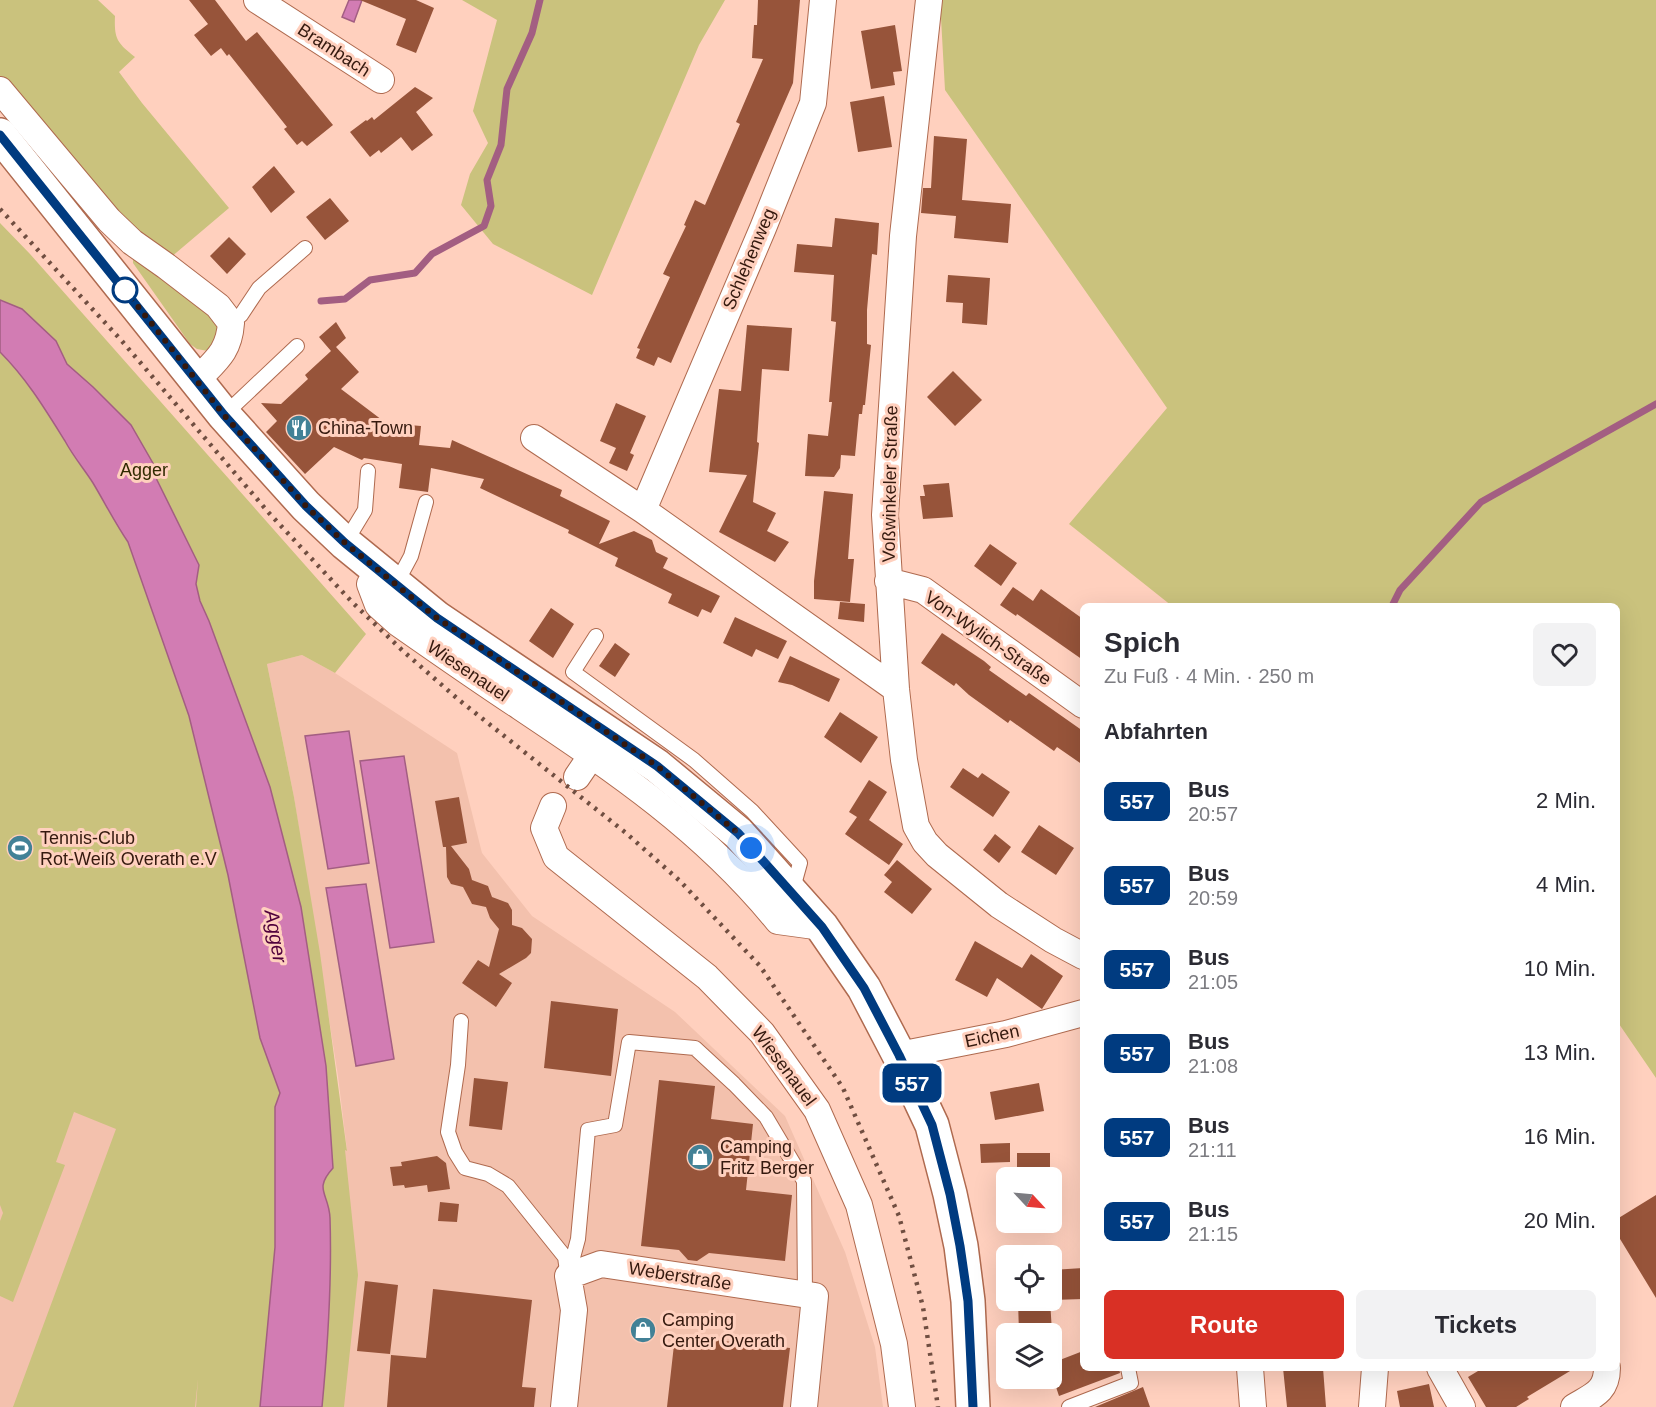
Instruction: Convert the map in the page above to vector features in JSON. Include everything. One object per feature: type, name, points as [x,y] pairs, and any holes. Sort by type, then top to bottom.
[{"type":"main road","points":[[0,135],[224,415],[306,506],[345,543],[437,618],[657,766],[738,833],[822,927],[864,988],[932,1125],[950,1194],[968,1301],[973,1407]]},
{"type":"street","name":"Brambach","points":[[257,0],[381,80]]},
{"type":"street","name":"Schlehenweg","points":[[643,510],[763,228],[813,103],[823,0]]},
{"type":"street","name":"Voßwinkeler Straße","points":[[930,0],[903,237],[885,515],[896,689],[904,760],[916,826],[925,842],[937,855],[999,905],[1080,954]]},
{"type":"street","points":[[0,90],[109,220],[132,242],[218,306],[231,323],[230,338],[225,349],[197,380]]},
{"type":"street","points":[[534,438],[643,510],[896,689]]},
{"type":"street","name":"Wiesenauel","points":[[387,577],[370,584],[378,605],[398,623],[592,755],[674,816],[743,880],[778,921],[822,927]]},
{"type":"street","name":"Von-Wylich-Straße","points":[[888,581],[923,590],[1080,703]]},
{"type":"street","points":[[577,777],[592,755]]},
{"type":"street","name":"Wiesenauel","points":[[553,806],[544,828],[556,857],[707,976],[762,1033],[817,1110],[859,1206],[894,1344],[902,1407]]},
{"type":"street","name":"Eichen","points":[[899,1055],[1006,1034],[1080,1013]]},
{"type":"street","name":"Weberstraße","points":[[567,1276],[602,1264],[805,1295]]},
{"type":"street","points":[[564,1407],[574,1310],[567,1276]]},
{"type":"street","points":[[804,1407],[815,1296],[805,1295]]},
{"type":"street","points":[[1250,1371],[1253,1407]]},
{"type":"street","points":[[1372,1407],[1375,1371]]},
{"type":"street","points":[[1442,1371],[1462,1407]]},
{"type":"street","points":[[1574,1407],[1600,1391],[1605,1384],[1607,1371]]},
{"type":"lane","points":[[231,323],[241,315],[259,288],[306,248]]},
{"type":"lane","points":[[224,415],[297,345]]},
{"type":"lane","points":[[345,543],[364,510],[368,471]]},
{"type":"lane","points":[[387,577],[411,556],[426,502]]},
{"type":"lane","points":[[596,636],[573,672],[694,760],[752,811],[800,863],[791,893]]},
{"type":"lane","points":[[461,1021],[458,1065],[448,1132],[455,1152],[465,1168],[488,1174],[508,1186],[565,1257],[567,1276]]},
{"type":"lane","points":[[567,1276],[578,1239],[588,1130],[615,1125],[629,1042],[695,1048],[734,1083],[766,1117],[804,1181],[805,1295]]},
{"type":"lane","points":[[1069,1407],[1131,1383],[1129,1371]]},
{"type":"shaded area","points":[[302,655],[335,673],[457,753],[482,853],[532,916],[675,1012],[785,1116],[845,1252],[875,1347],[883,1407],[322,1407],[337,1138],[347,1150],[338,1076],[294,797],[267,664]]},
{"type":"shaded area","points":[[142,1034],[199,1380],[196,1407],[0,1407],[0,1056]]},
{"type":"green space","points":[[0,0],[98,0],[115,16],[118,40],[135,57],[119,72],[229,208],[170,258],[130,228],[0,78]]},
{"type":"green space","points":[[462,0],[725,0],[699,45],[592,295],[493,244],[461,205],[470,174],[488,143],[473,111],[497,20]]},
{"type":"green space","points":[[940,0],[1656,0],[1656,1078],[1620,1025],[1620,603],[1168,603],[1069,524],[1167,408],[945,90]]},
{"type":"green space","points":[[0,223],[366,634],[335,673],[302,655],[267,664],[294,797],[320,953],[347,1151],[345,1150],[358,1275],[344,1407],[196,1407],[198,1379],[195,1407],[13,1407],[116,1129],[74,1112],[56,1162],[65,1165],[13,1302],[0,1296],[0,1221],[3,1213],[0,1205]]},
{"type":"green space","points":[[133,252],[220,322],[221,335],[208,351],[197,349],[190,344],[133,263]]},
{"type":"water","points":[[349,0],[362,0],[354,22],[342,17]]},
{"type":"water","name":"Agger","points":[[0,300],[22,309],[56,341],[67,364],[131,425],[154,465],[157,480],[199,565],[196,584],[200,601],[270,787],[301,907],[326,1066],[333,1168],[327,1175],[323,1187],[330,1218],[330,1265],[328,1336],[322,1407],[260,1407],[275,1247],[275,1107],[280,1093],[260,1038],[228,875],[189,716],[128,542],[43,406],[0,352]]},
{"type":"water","points":[[349,731],[369,863],[328,869],[305,736]]},
{"type":"water","points":[[404,756],[434,942],[390,948],[360,761]]},
{"type":"water","points":[[366,884],[394,1059],[356,1066],[326,888]]},
{"type":"building","points":[[189,0],[215,0],[246,41],[257,32],[333,125],[307,146],[302,141],[297,145],[284,129],[287,127],[229,54],[227,56],[221,48],[211,56],[194,35],[208,24]]},
{"type":"building","points":[[360,0],[416,0],[434,8],[416,53],[396,45],[406,19]]},
{"type":"building","points":[[758,0],[800,0],[793,83],[671,363],[658,357],[654,366],[636,358],[640,349],[637,348],[670,277],[663,274],[686,226],[684,225],[695,200],[705,205],[740,124],[736,122],[763,59],[752,58]]},
{"type":"building","points":[[895,25],[902,71],[893,72],[895,85],[871,89],[861,31]]},
{"type":"building","points":[[415,87],[433,98],[416,112],[433,135],[412,151],[401,137],[381,153],[379,150],[370,157],[350,132],[372,117],[374,120]]},
{"type":"building","points":[[884,96],[892,147],[858,152],[850,102]]},
{"type":"building","points":[[934,136],[967,139],[962,200],[1011,204],[1008,243],[954,238],[956,216],[921,213],[923,188],[931,188]]},
{"type":"building","points":[[274,166],[295,192],[271,213],[252,187]]},
{"type":"building","points":[[330,198],[349,221],[325,240],[306,217]]},
{"type":"building","points":[[835,218],[879,223],[877,255],[872,254],[867,310],[867,344],[871,345],[865,405],[863,405],[862,414],[859,414],[855,456],[841,455],[840,468],[834,477],[805,476],[808,434],[828,436],[836,322],[831,321],[834,275],[794,272],[797,244],[832,247]]},
{"type":"building","points":[[229,237],[246,254],[227,274],[210,256]]},
{"type":"building","points":[[948,275],[990,278],[987,325],[962,323],[963,303],[946,302]]},
{"type":"building","points":[[336,322],[346,338],[336,347],[359,372],[341,389],[386,423],[421,426],[419,445],[450,448],[452,440],[562,490],[560,496],[610,521],[599,544],[634,531],[652,540],[656,552],[668,558],[663,568],[720,596],[711,613],[702,609],[698,617],[668,603],[672,594],[615,566],[618,558],[568,533],[569,530],[480,488],[484,479],[431,468],[428,492],[399,488],[402,464],[364,458],[362,460],[334,447],[305,474],[266,432],[277,421],[261,403],[281,404],[308,379],[305,375],[331,351],[319,337]]},
{"type":"building","points":[[747,325],[792,328],[789,371],[762,369],[757,442],[759,443],[753,502],[776,513],[767,531],[789,542],[775,562],[719,532],[747,475],[709,472],[719,389],[741,391]]},
{"type":"building","points":[[953,371],[982,400],[955,426],[927,397]]},
{"type":"building","points":[[616,403],[646,416],[630,453],[634,455],[627,471],[609,463],[616,448],[600,441]]},
{"type":"building","points":[[949,483],[953,517],[923,519],[920,496],[925,496],[923,485]]},
{"type":"building","points":[[824,491],[853,494],[848,559],[854,559],[850,602],[814,599]]},
{"type":"building","points":[[990,544],[1017,563],[1001,586],[974,566]]},
{"type":"building","points":[[1013,587],[1033,601],[1041,589],[1080,617],[1080,658],[1017,614],[1016,616],[1000,605]]},
{"type":"building","points":[[840,602],[865,604],[864,622],[838,619]]},
{"type":"building","points":[[551,608],[574,624],[553,658],[529,641]]},
{"type":"building","points":[[735,617],[787,641],[778,659],[756,649],[752,657],[723,643]]},
{"type":"building","points":[[942,633],[984,661],[991,667],[989,670],[1026,696],[1029,693],[1080,729],[1080,763],[1057,747],[1054,751],[1010,720],[1008,723],[956,683],[954,686],[921,663]]},
{"type":"building","points":[[615,643],[630,654],[615,677],[599,666]]},
{"type":"building","points":[[790,656],[840,679],[829,702],[792,685],[778,682]]},
{"type":"building","points":[[840,712],[878,737],[861,763],[824,737]]},
{"type":"building","points":[[963,768],[978,778],[982,773],[1010,792],[993,817],[950,787]]},
{"type":"building","points":[[869,780],[887,792],[869,820],[903,844],[889,865],[845,834],[857,817],[849,812]]},
{"type":"building","points":[[459,797],[467,843],[451,846],[469,869],[472,880],[488,886],[492,897],[508,903],[512,910],[512,925],[522,928],[532,939],[531,953],[499,974],[512,983],[496,1007],[462,983],[478,960],[489,967],[499,929],[490,918],[486,907],[472,904],[463,887],[451,884],[447,877],[446,847],[443,847],[435,801]]},
{"type":"building","points":[[1039,825],[1074,848],[1056,875],[1021,852]]},
{"type":"building","points":[[995,834],[1011,847],[999,863],[983,850]]},
{"type":"building","points":[[897,860],[932,889],[912,914],[884,892],[892,882],[884,875]]},
{"type":"building","points":[[975,941],[1022,968],[1031,954],[1063,976],[1042,1009],[997,978],[987,997],[955,980]]},
{"type":"building","points":[[551,1001],[618,1009],[611,1076],[544,1068]]},
{"type":"building","points":[[474,1078],[508,1082],[502,1130],[469,1126]]},
{"type":"building","name":"Camping Fritz Berger","points":[[659,1080],[715,1086],[711,1119],[753,1124],[746,1190],[792,1195],[785,1261],[709,1253],[697,1261],[688,1260],[679,1250],[641,1246]]},
{"type":"building","points":[[1039,1083],[1044,1111],[995,1120],[990,1092]]},
{"type":"building","points":[[1010,1143],[1010,1162],[981,1163],[980,1144]]},
{"type":"building","points":[[1017,1153],[1050,1153],[1050,1167],[1017,1167]]},
{"type":"building","points":[[437,1156],[446,1163],[450,1189],[428,1192],[427,1185],[405,1188],[404,1185],[393,1186],[390,1167],[402,1166],[401,1162]]},
{"type":"building","points":[[1656,1195],[1656,1298],[1620,1239],[1620,1217]]},
{"type":"building","points":[[440,1202],[459,1204],[457,1222],[438,1221]]},
{"type":"building","points":[[1080,1268],[1080,1299],[1062,1300],[1062,1269]]},
{"type":"building","points":[[365,1281],[398,1285],[390,1354],[357,1351]]},
{"type":"building","points":[[433,1289],[532,1300],[522,1387],[536,1388],[534,1407],[387,1407],[391,1355],[426,1358]]},
{"type":"building","points":[[1018,1311],[1051,1311],[1051,1323],[1019,1323]]},
{"type":"building","points":[[675,1336],[790,1348],[783,1407],[667,1407]]},
{"type":"building","points":[[1080,1352],[1080,1371],[1120,1371],[1120,1373],[1059,1396],[1057,1389],[1062,1389],[1062,1359]]},
{"type":"building","points":[[1283,1371],[1323,1371],[1326,1407],[1287,1407]]},
{"type":"building","points":[[1478,1371],[1570,1371],[1527,1397],[1529,1399],[1516,1407],[1486,1407],[1468,1377]]},
{"type":"building","points":[[1429,1384],[1434,1407],[1400,1407],[1397,1391]]},
{"type":"building","points":[[1143,1387],[1150,1407],[1095,1407]]},
{"type":"waterway","points":[[321,301],[345,299],[370,280],[415,273],[432,254],[484,226],[491,206],[487,180],[501,145],[507,89],[532,33],[540,0]]},
{"type":"waterway","points":[[1394,603],[1400,590],[1481,502],[1656,404]]},
{"type":"railway","points":[[0,209],[121,340],[269,513],[352,602],[459,700],[626,833],[680,881],[760,966],[843,1088],[899,1216],[923,1307],[938,1407]]},
{"type":"bus line","name":"557","points":[[0,135],[224,415],[306,506],[345,543],[437,618],[657,766],[738,833],[822,927],[864,988],[932,1125],[950,1194],[968,1301],[973,1407]]},
{"type":"place","name":"China-Town","points":[[299,428]]},
{"type":"place","name":"Tennis-Club Rot-Weiß Overath e.V","points":[[20,848]]},
{"type":"place","name":"Camping Fritz Berger","points":[[700,1157]]},
{"type":"place","name":"Camping Center Overath","points":[[643,1330]]},
{"type":"route","points":[[125,290],[224,415],[306,506],[345,543],[437,618],[657,766],[738,833],[751,848]]}]
